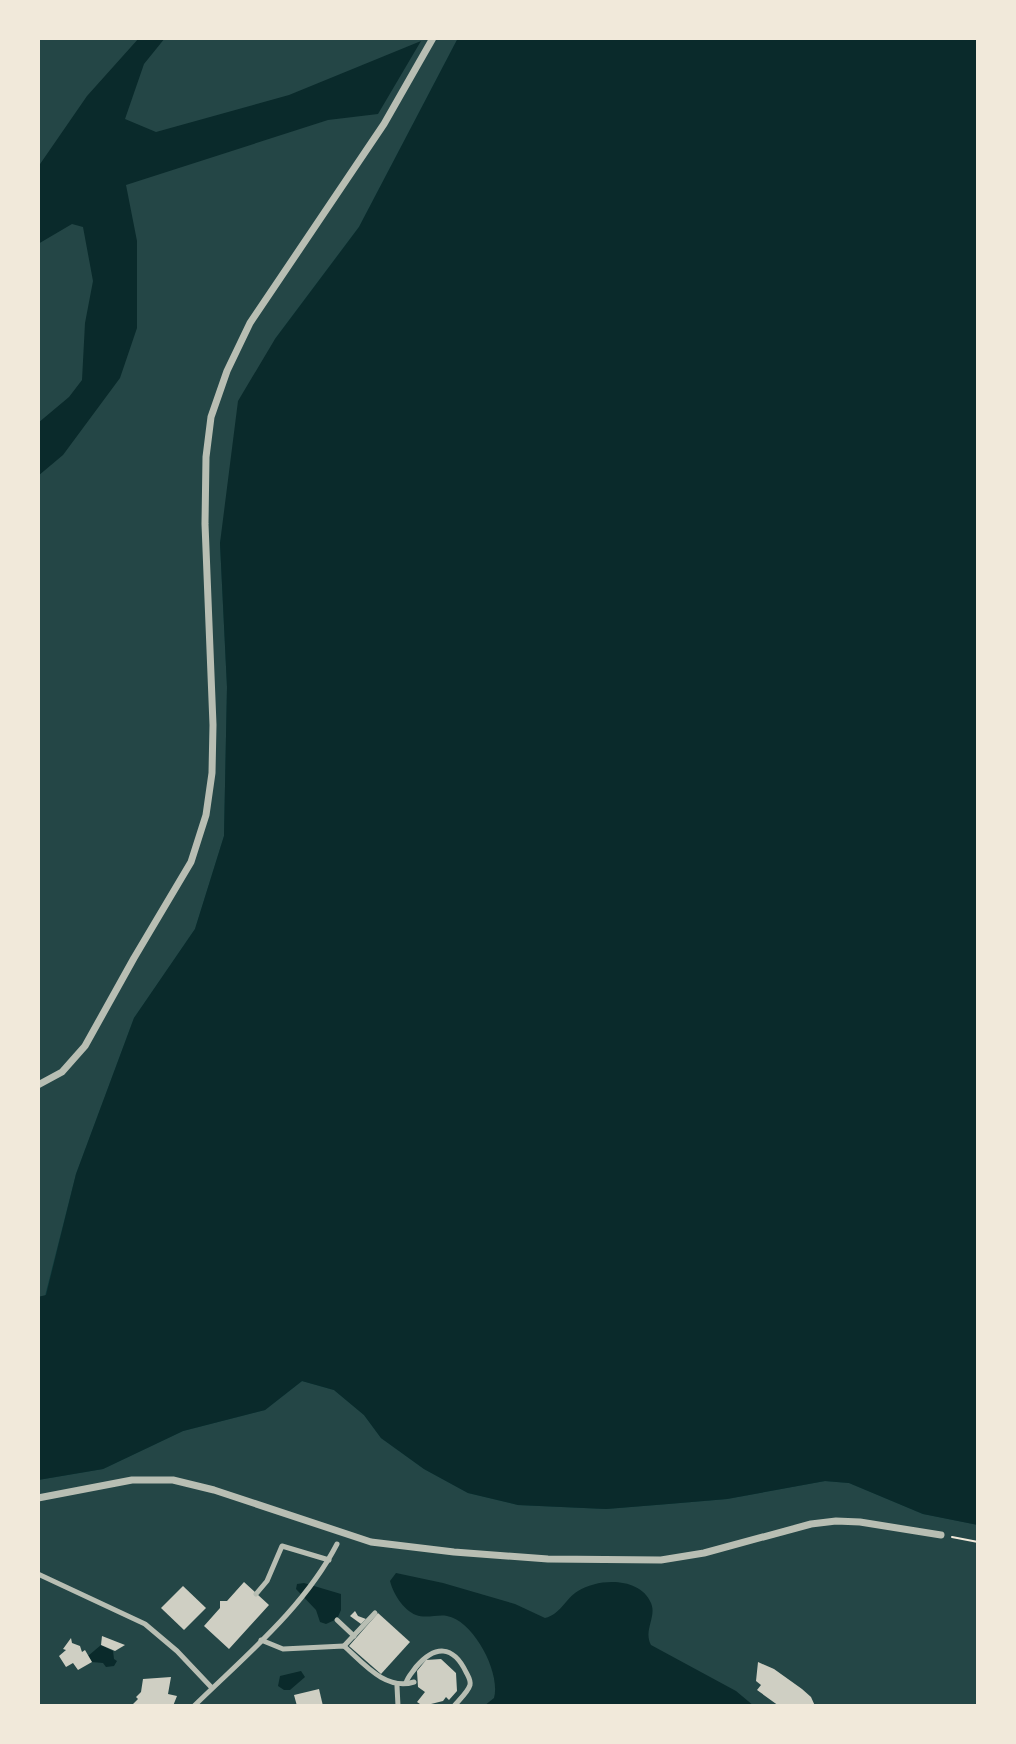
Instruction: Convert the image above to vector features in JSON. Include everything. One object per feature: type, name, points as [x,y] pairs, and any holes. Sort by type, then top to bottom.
[{"type":"street","points":[[38,1085],[62,1072],[85,1046],[191,862],[206,815],[212,773],[213,725],[205,524],[206,457],[211,417],[227,371],[250,323],[384,124],[433,38]]},
{"type":"street","points":[[38,1498],[132,1480],[173,1480],[214,1490],[371,1542],[548,1559],[661,1560],[722,1549],[811,1524],[836,1521],[941,1535]]},
{"type":"street","points":[[194,1706],[294,1608],[337,1544]]},
{"type":"street","points":[[256,1594],[267,1581],[282,1546],[329,1560]]},
{"type":"street","points":[[38,1574],[145,1624],[177,1651],[212,1688]]},
{"type":"street","points":[[261,1640],[283,1649],[344,1646],[375,1613]]},
{"type":"street","points":[[337,1620],[354,1636]]},
{"type":"street","points":[[344,1646],[383,1679],[397,1686],[414,1682]]},
{"type":"street","points":[[406,1684],[408,1677],[427,1655],[443,1651],[452,1653],[460,1660],[470,1679],[470,1685],[454,1706]]},
{"type":"street","points":[[397,1686],[398,1706]]},
{"type":"street","points":[[202,1698],[209,1706]]},
{"type":"path","points":[[941,1535],[978,1542]]},
{"type":"shaded area","points":[[38,38],[458,38],[359,227],[275,339],[220,543],[227,687],[224,836],[195,929],[134,1018],[76,1174],[45,1296],[38,1297]]},
{"type":"shaded area","points":[[139,38],[165,38],[144,64],[125,119],[156,132],[289,95],[421,41],[378,114],[328,120],[126,185],[137,241],[137,328],[120,378],[63,455],[38,476],[38,423],[69,397],[82,380],[85,323],[93,281],[83,227],[72,224],[38,244],[38,167],[87,96]]},
{"type":"shaded area","points":[[458,38],[978,38],[978,1525],[923,1514],[849,1483],[825,1481],[727,1499],[606,1509],[518,1505],[468,1493],[424,1469],[381,1438],[364,1415],[334,1390],[302,1381],[265,1410],[183,1431],[103,1469],[38,1480],[38,1297],[46,1295],[76,1174],[134,1018],[195,929],[224,836],[227,687],[220,543],[238,401],[275,339],[359,227]]},
{"type":"shaded area","points":[[302,1381],[334,1390],[364,1415],[381,1438],[424,1469],[468,1493],[518,1505],[606,1509],[727,1499],[825,1481],[849,1483],[923,1514],[978,1525],[978,1706],[38,1706],[38,1480],[103,1469],[183,1431],[265,1410]]},
{"type":"shaded area","points":[[396,1573],[515,1604],[545,1618],[587,1587],[607,1582],[629,1584],[646,1594],[651,1603],[648,1634],[651,1645],[736,1691],[754,1706],[484,1706],[494,1698],[495,1688],[489,1662],[476,1638],[467,1627],[447,1616],[428,1617],[411,1613],[396,1596],[390,1581]]},
{"type":"shaded area","points":[[304,1583],[341,1594],[341,1610],[337,1619],[326,1624],[320,1622],[316,1610],[296,1589],[297,1584]]},
{"type":"shaded area","points":[[101,1645],[113,1651],[117,1661],[114,1666],[106,1667],[103,1663],[92,1662],[88,1656]]},
{"type":"shaded area","points":[[301,1671],[305,1677],[290,1690],[278,1686],[280,1676]]},
{"type":"building","points":[[244,1582],[269,1605],[229,1649],[204,1626],[220,1608],[220,1601],[227,1601]]},
{"type":"building","points":[[183,1586],[206,1608],[184,1630],[161,1608]]},
{"type":"building","points":[[355,1611],[366,1619],[361,1624],[350,1616]]},
{"type":"building","points":[[378,1613],[410,1642],[381,1674],[349,1646]]},
{"type":"building","points":[[102,1636],[125,1645],[115,1651],[101,1645]]},
{"type":"building","points":[[71,1638],[82,1652],[85,1650],[92,1662],[78,1670],[73,1663],[66,1667],[59,1656],[66,1650],[63,1649]]},
{"type":"building","points":[[441,1659],[456,1673],[457,1691],[449,1700],[446,1697],[443,1701],[423,1706],[417,1702],[425,1692],[418,1687],[417,1671],[426,1660]]},
{"type":"building","points":[[758,1662],[774,1669],[802,1689],[815,1706],[779,1706],[757,1690],[761,1685],[756,1681]]},
{"type":"building","points":[[171,1677],[168,1694],[177,1696],[173,1706],[131,1706],[138,1699],[136,1697],[141,1692],[143,1679]]},
{"type":"building","points":[[319,1689],[323,1706],[297,1706],[294,1695]]}]
